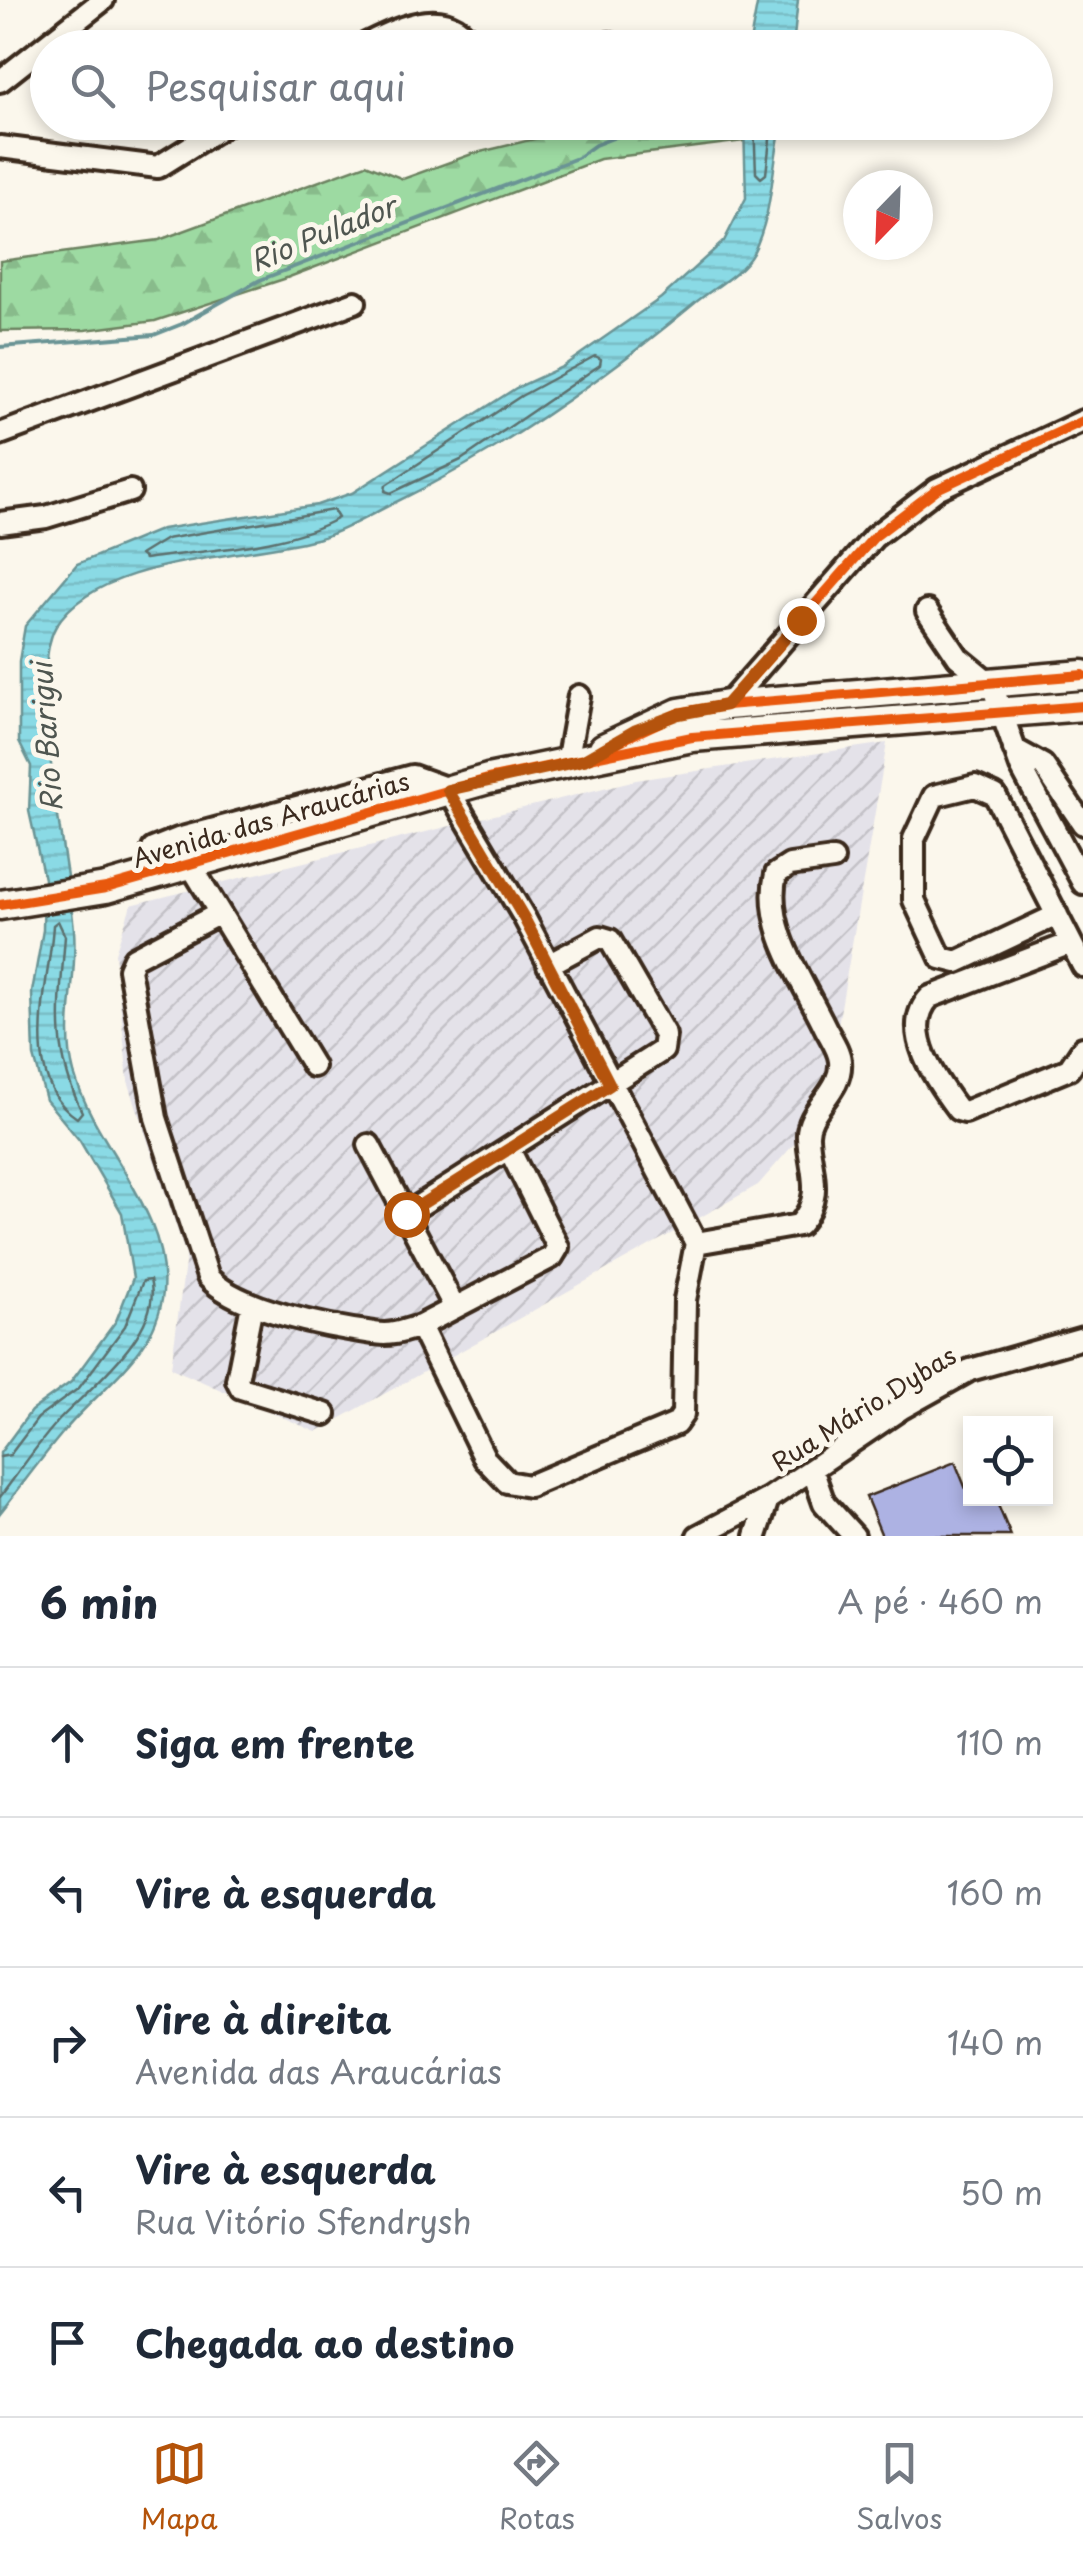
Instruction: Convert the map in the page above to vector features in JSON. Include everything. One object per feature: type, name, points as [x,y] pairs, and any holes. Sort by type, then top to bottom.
[{"type":"main road","name":"Avenida das Araucárias","points":[[575,762],[665,719],[726,705],[1083,675]]},
{"type":"main road","points":[[692,737],[726,705]]},
{"type":"main road","name":"Avenida das Araucárias","points":[[0,904],[87,892],[448,790],[692,737],[1083,706]]},
{"type":"street","points":[[65,30],[104,0]]},
{"type":"street","points":[[401,30],[434,16],[461,30]]},
{"type":"street","points":[[0,80],[30,57]]},
{"type":"street","points":[[0,147],[158,168],[202,140]]},
{"type":"street","points":[[0,434],[355,302]]},
{"type":"street","points":[[726,705],[874,537],[936,489],[1083,421]]},
{"type":"street","points":[[0,523],[46,517],[130,491]]},
{"type":"street","points":[[926,612],[958,656],[992,684],[1014,749],[1083,883]]},
{"type":"street","points":[[575,762],[579,696]]},
{"type":"street","points":[[1014,749],[1043,766],[1083,824]]},
{"type":"street","points":[[160,874],[153,849],[178,838],[412,776],[448,790],[548,964],[696,1242],[684,1300],[681,1349],[686,1400],[676,1424],[529,1486],[507,1482],[485,1458],[420,1326]]},
{"type":"street","points":[[1057,915],[958,962],[941,958],[914,900],[914,839],[934,796],[975,786],[995,796],[1057,915],[1083,966]]},
{"type":"street","points":[[178,838],[189,866],[313,1066]]},
{"type":"street","points":[[696,1242],[800,1225],[814,1202],[817,1186],[808,1136],[810,1122],[833,1091],[840,1058],[782,936],[772,912],[771,894],[776,874],[790,865],[832,859]]},
{"type":"street","points":[[218,914],[134,958],[129,969],[156,1118],[208,1277],[221,1292],[252,1305],[375,1334],[396,1334],[420,1326],[552,1257],[558,1246],[509,1149]]},
{"type":"street","points":[[406,1214],[662,1050],[665,1035],[610,940],[600,937],[548,964]]},
{"type":"street","points":[[1071,943],[930,997],[921,1012],[924,1064],[958,1110],[966,1112],[1069,1070],[1083,1048]]},
{"type":"street","points":[[369,1145],[454,1306]]},
{"type":"street","points":[[252,1305],[238,1380],[241,1388],[325,1414]]},
{"type":"street","name":"Rua Mário Dybas","points":[[756,1536],[768,1499],[970,1370],[1083,1338]]},
{"type":"street","points":[[812,1469],[824,1503],[854,1536]]},
{"type":"street","points":[[698,1536],[768,1499]]},
{"type":"shaded area","points":[[887,743],[823,1111],[758,1185],[316,1432],[171,1368],[186,1256],[128,1081],[115,953],[131,905],[636,780]]},
{"type":"green space","points":[[530,140],[745,140],[600,159],[284,279],[155,321],[85,330],[0,331],[0,261],[159,240],[366,164],[403,179],[472,154]]},
{"type":"water","points":[[758,0],[798,0],[795,30],[752,30]]},
{"type":"water","name":"Rio Barigui","points":[[744,140],[778,140],[769,205],[760,237],[748,260],[623,360],[511,438],[341,530],[292,544],[140,572],[106,585],[77,603],[56,626],[48,651],[45,686],[52,773],[74,930],[70,1055],[84,1101],[144,1206],[155,1233],[162,1262],[163,1292],[159,1314],[139,1352],[65,1430],[0,1513],[0,1453],[31,1411],[71,1382],[116,1321],[133,1278],[122,1213],[80,1141],[46,1100],[34,1056],[32,992],[43,930],[44,879],[29,811],[31,766],[19,742],[19,661],[25,626],[77,564],[162,529],[317,505],[352,493],[516,388],[562,367],[661,298],[724,241],[746,198]]},
{"type":"building","points":[[955,1462],[963,1482],[963,1506],[998,1506],[1011,1536],[882,1536],[866,1497]]},
{"type":"waterway","name":"Rio Pulador","points":[[0,347],[154,335],[182,324],[260,280],[577,158],[608,140]]},
{"type":"cycle path","points":[[727,705],[874,537],[937,489],[1083,421]]},
{"type":"cycle path","points":[[603,749],[679,713],[727,705],[1083,675]]},
{"type":"cycle path","points":[[0,905],[106,888],[488,779],[692,737],[1083,706]]},
{"type":"route","points":[[406,1214],[610,1085],[524,918],[448,790],[584,760],[636,730],[679,714],[726,705],[728,698],[801,620]]}]
